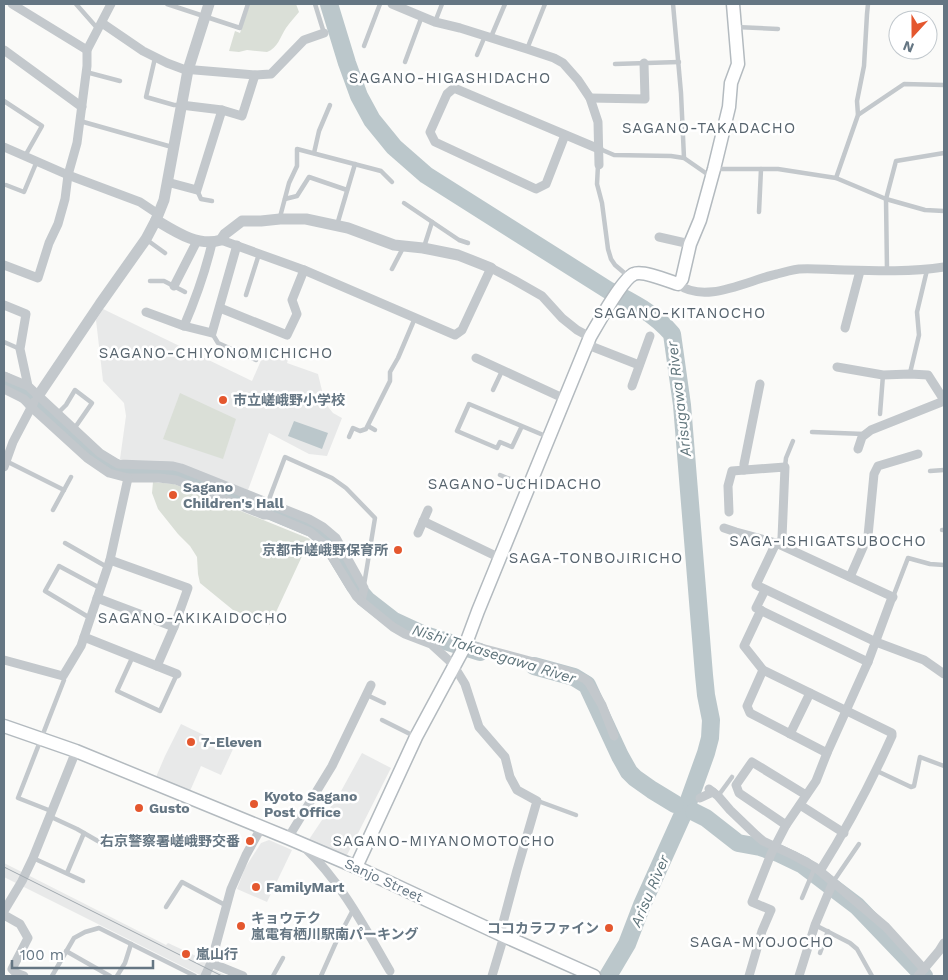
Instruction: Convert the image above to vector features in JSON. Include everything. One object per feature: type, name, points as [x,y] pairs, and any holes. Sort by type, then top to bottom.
[{"type":"main road","points":[[356,867],[416,737],[465,646],[589,341],[625,281],[635,273],[648,274],[678,284],[682,279],[690,244],[700,220],[713,173],[729,107],[732,83],[738,64],[733,4]]},
{"type":"main road","name":"Sanjo Street","points":[[4,726],[76,751],[288,838],[356,867],[594,976]]},
{"type":"street","points":[[12,4],[87,50]]},
{"type":"street","points":[[4,265],[38,278],[65,199],[68,175],[77,142],[87,50],[111,4]]},
{"type":"street","points":[[5,464],[13,442],[31,407],[95,311],[146,240],[157,217],[164,200],[188,70],[209,4]]},
{"type":"street","points":[[392,4],[436,22],[488,36],[554,58],[563,63],[590,98],[598,122],[598,165]]},
{"type":"street","points":[[100,26],[155,58],[188,70],[255,75],[271,74],[304,40],[324,33]]},
{"type":"street","points":[[4,50],[82,107]]},
{"type":"street","points":[[590,98],[644,98],[644,63]]},
{"type":"street","points":[[181,106],[222,110],[242,116],[255,75]]},
{"type":"street","points":[[565,135],[546,184],[536,189],[435,142],[430,132],[447,94],[454,88],[599,149]]},
{"type":"street","points":[[167,182],[197,190],[222,110]]},
{"type":"street","points":[[4,147],[68,175],[140,202],[180,234],[197,241],[237,245],[304,270],[455,335],[462,330],[491,268]]},
{"type":"street","points":[[184,326],[196,299],[216,242],[225,234],[242,221],[306,219],[348,228],[394,245],[423,248],[458,256],[491,268],[542,296],[562,318],[589,341],[639,365]]},
{"type":"street","points":[[659,237],[690,244]]},
{"type":"street","points":[[174,286],[197,241]]},
{"type":"street","points":[[146,312],[184,326],[212,333],[237,245]]},
{"type":"street","points":[[678,284],[686,290],[705,292],[730,289],[774,274],[799,269],[860,271],[927,270],[944,267]]},
{"type":"street","points":[[220,308],[287,335],[297,314],[292,300],[304,270]]},
{"type":"street","points":[[845,328],[860,271]]},
{"type":"street","points":[[4,304],[26,314],[20,349],[28,386]]},
{"type":"street","points":[[632,386],[650,336]]},
{"type":"street","points":[[476,358],[565,399]]},
{"type":"street","points":[[837,367],[883,375],[928,375],[944,400],[871,430],[862,437],[858,449]]},
{"type":"street","points":[[4,376],[28,386],[96,450],[118,464],[181,468],[309,519],[323,527],[336,538],[364,588],[361,601]]},
{"type":"street","points":[[744,470],[760,384]]},
{"type":"street","points":[[4,389],[24,399],[87,458],[109,473],[128,478],[176,480],[310,532],[324,544],[361,601],[393,627],[431,644],[455,666],[465,684],[479,727],[505,757],[510,777],[517,790],[536,801],[516,870],[492,976]]},
{"type":"street","points":[[4,439],[13,442]]},
{"type":"street","points":[[87,458],[96,450]]},
{"type":"street","points":[[850,577],[868,536],[874,474],[878,466],[918,454]]},
{"type":"street","points":[[159,478],[161,466]]},
{"type":"street","points":[[729,512],[728,486],[732,471],[785,467],[782,538],[756,585],[876,642],[924,660],[944,674]]},
{"type":"street","points":[[4,660],[63,676],[81,646],[97,598],[108,563],[128,478]]},
{"type":"street","points":[[264,515],[268,502]]},
{"type":"street","points":[[418,533],[428,510]]},
{"type":"street","points":[[423,521],[500,558]]},
{"type":"street","points":[[724,528],[778,544],[893,597],[868,662],[816,781],[786,825],[752,902],[771,910],[762,932],[750,976]]},
{"type":"street","points":[[108,563],[188,588],[157,666]]},
{"type":"street","points":[[765,590],[756,608],[868,662]]},
{"type":"street","points":[[97,598],[174,627]]},
{"type":"street","points":[[761,610],[744,646],[763,670],[892,733],[877,771],[844,833],[816,871]]},
{"type":"street","points":[[84,637],[177,674]]},
{"type":"street","points":[[465,646],[567,671],[585,679],[602,705],[614,736]]},
{"type":"street","points":[[763,670],[747,706],[750,713],[827,753]]},
{"type":"street","points":[[288,838],[332,766],[371,685]]},
{"type":"street","points":[[790,734],[810,693]]},
{"type":"street","points":[[24,976],[16,973],[12,968],[28,938],[20,924],[4,913],[33,858],[76,751]]},
{"type":"street","points":[[786,825],[738,793],[736,785],[752,762],[806,795]]},
{"type":"street","points":[[700,798],[713,792],[756,835],[774,850],[793,855],[816,871],[831,885],[886,927],[920,974],[940,951],[944,943]]},
{"type":"street","points":[[800,805],[844,833]]},
{"type":"street","points":[[205,976],[211,963],[231,889],[238,871],[261,828]]},
{"type":"street","points":[[301,844],[320,862],[354,908],[389,974]]},
{"type":"street","points":[[799,976],[815,925],[831,885]]},
{"type":"street","points":[[211,963],[243,976]]},
{"type":"lane","points":[[76,4],[100,26]]},
{"type":"lane","points":[[167,4],[240,28],[248,4]]},
{"type":"lane","points":[[315,4],[324,33]]},
{"type":"lane","points":[[364,46],[380,4]]},
{"type":"lane","points":[[436,22],[442,4]]},
{"type":"lane","points":[[477,55],[505,4]]},
{"type":"lane","points":[[527,49],[545,4]]},
{"type":"lane","points":[[673,4],[684,158]]},
{"type":"lane","points":[[836,178],[858,115],[857,101],[864,66],[868,4]]},
{"type":"lane","points":[[405,62],[422,16]]},
{"type":"lane","points":[[734,27],[778,29]]},
{"type":"lane","points":[[155,58],[146,97],[181,106]]},
{"type":"lane","points":[[615,64],[678,62]]},
{"type":"lane","points":[[86,72],[120,81]]},
{"type":"lane","points":[[858,115],[904,84],[944,85]]},
{"type":"lane","points":[[4,101],[42,126],[25,156]]},
{"type":"lane","points":[[314,153],[320,130],[330,105]]},
{"type":"lane","points":[[80,121],[173,148]]},
{"type":"lane","points":[[280,219],[289,183],[297,166],[296,149],[381,170],[392,182]]},
{"type":"lane","points":[[599,149],[614,155],[684,158],[713,173],[778,169],[836,178],[886,199],[925,210],[944,211]]},
{"type":"lane","points":[[887,270],[886,199],[896,161],[944,153]]},
{"type":"lane","points":[[6,185],[24,192],[36,162]]},
{"type":"lane","points":[[337,225],[355,164]]},
{"type":"lane","points":[[598,165],[597,184],[602,203],[608,248],[611,259],[625,281]]},
{"type":"lane","points":[[758,212],[761,169]]},
{"type":"lane","points":[[285,199],[297,196],[309,177],[346,190]]},
{"type":"lane","points":[[197,190],[201,199],[212,201]]},
{"type":"lane","points":[[404,203],[459,240],[468,243]]},
{"type":"lane","points":[[423,248],[432,222]]},
{"type":"lane","points":[[146,240],[165,253]]},
{"type":"lane","points":[[392,269],[404,246]]},
{"type":"lane","points":[[246,295],[259,254]]},
{"type":"lane","points":[[910,374],[919,335],[917,312],[927,270]]},
{"type":"lane","points":[[150,281],[164,281],[185,292]]},
{"type":"lane","points":[[349,438],[353,428],[360,431],[368,426],[390,381],[390,372],[415,317]]},
{"type":"lane","points":[[212,333],[218,342],[256,360]]},
{"type":"lane","points":[[4,342],[20,349]]},
{"type":"lane","points":[[493,390],[502,371]]},
{"type":"lane","points":[[880,414],[883,375]]},
{"type":"lane","points":[[57,414],[76,390],[92,402],[74,429]]},
{"type":"lane","points":[[522,426],[512,447],[500,442],[497,448],[457,431],[469,404],[522,426],[549,438]]},
{"type":"lane","points":[[368,426],[375,430]]},
{"type":"lane","points":[[812,432],[865,434]]},
{"type":"lane","points":[[785,467],[786,458],[793,441]]},
{"type":"lane","points":[[268,502],[285,457],[332,478],[346,488],[375,518],[364,588]]},
{"type":"lane","points":[[5,464],[64,490]]},
{"type":"lane","points":[[930,471],[944,470]]},
{"type":"lane","points":[[500,475],[529,486]]},
{"type":"lane","points":[[53,510],[71,477]]},
{"type":"lane","points":[[65,543],[108,563]]},
{"type":"lane","points":[[893,597],[908,558],[930,564],[944,565]]},
{"type":"lane","points":[[90,618],[45,591],[59,566],[100,588]]},
{"type":"lane","points":[[133,656],[117,691],[160,711],[177,674]]},
{"type":"lane","points":[[63,676],[64,680],[18,798],[103,844]]},
{"type":"lane","points":[[367,694],[384,703]]},
{"type":"lane","points":[[382,720],[416,737]]},
{"type":"lane","points":[[877,771],[911,787],[914,786],[920,757],[944,766]]},
{"type":"lane","points":[[713,792],[732,777]]},
{"type":"lane","points":[[536,801],[576,815]]},
{"type":"lane","points":[[67,873],[84,833]]},
{"type":"lane","points":[[831,885],[858,844]]},
{"type":"lane","points":[[33,858],[83,881]]},
{"type":"lane","points":[[802,898],[816,871]]},
{"type":"lane","points":[[166,907],[182,882],[227,906]]},
{"type":"lane","points":[[321,976],[354,908]]},
{"type":"lane","points":[[815,925],[850,943],[857,949],[872,976]]},
{"type":"lane","points":[[52,976],[74,938],[99,928],[195,976]]},
{"type":"lane","points":[[820,953],[828,932]]},
{"type":"lane","points":[[117,976],[126,963],[131,944]]},
{"type":"lane","points":[[66,951],[110,976]]},
{"type":"lane","points":[[273,976],[282,958]]},
{"type":"shaded area","points":[[250,4],[296,4],[299,12],[271,50],[267,52],[229,51],[235,31],[240,33]]},
{"type":"shaded area","name":"市立嵯峨野小学校","points":[[103,309],[252,381],[266,349],[271,351],[274,347],[290,353],[287,363],[318,374],[325,403],[333,413],[342,418],[327,456],[309,454],[269,433],[248,490],[175,463],[129,462],[120,459],[126,416],[124,403],[103,381],[96,320]]},
{"type":"shaded area","points":[[180,393],[236,419],[223,459],[163,439]]},
{"type":"shaded area","points":[[294,421],[328,433],[322,449],[288,436]]},
{"type":"shaded area","points":[[153,482],[174,484],[310,539],[270,625],[233,610],[200,583],[197,557],[190,546],[158,509],[152,493]]},
{"type":"shaded area","points":[[181,724],[233,749],[221,775],[201,766],[190,791],[156,777]]},
{"type":"shaded area","points":[[362,753],[391,768],[346,857],[308,841],[340,793]]},
{"type":"shaded area","points":[[269,840],[292,850],[267,902],[237,889],[245,868],[261,843]]},
{"type":"shaded area","points":[[4,863],[166,945],[168,943],[209,962],[208,967],[227,976],[202,976],[4,877]]},
{"type":"waterway","name":"Arisugawa River","points":[[329,4],[359,96],[372,120],[394,147],[426,175],[608,290],[642,309],[658,320],[672,334],[682,405],[704,675],[711,720],[710,738],[688,803],[642,905],[627,944],[608,976]]},
{"type":"waterway","name":"Nishi Takasegawa River","points":[[4,381],[19,389],[98,458],[113,467],[124,471],[172,471],[314,529],[329,543],[355,586],[367,600],[394,621],[422,634],[480,652]]},
{"type":"waterway","name":"Nishi Takasegawa River","points":[[534,666],[574,677],[587,685],[629,772],[652,790],[675,804]]},
{"type":"waterway","name":"Nishi Takasegawa River","points":[[694,812],[706,818],[738,843],[778,853],[803,865],[857,906],[924,976]]},
{"type":"tram line","points":[[4,867],[222,976]]},
{"type":"place","name":"市立嵯峨野小学校","points":[[223,400]]},
{"type":"place","name":"Sagano Children's Hall","points":[[173,495]]},
{"type":"place","name":"京都市嵯峨野保育所","points":[[398,550]]},
{"type":"place","name":"7-Eleven","points":[[191,742]]},
{"type":"place","name":"Kyoto Sagano Post Office","points":[[254,804]]},
{"type":"place","name":"Gusto","points":[[139,808]]},
{"type":"place","name":"右京警察署嵯峨野交番","points":[[250,841]]},
{"type":"place","name":"FamilyMart","points":[[256,887]]},
{"type":"place","name":"キョウテク 嵐電有栖川駅南パーキング","points":[[241,926]]},
{"type":"place","name":"ココカラファイン","points":[[609,928]]},
{"type":"place","name":"嵐山行","points":[[186,954]]},
{"type":"district","name":"SAGANO-HIGASHIDACHO","points":[[450,78]]},
{"type":"district","name":"SAGANO-TAKADACHO","points":[[709,128]]},
{"type":"district","name":"SAGANO-KITANOCHO","points":[[680,313]]},
{"type":"district","name":"SAGANO-CHIYONOMICHICHO","points":[[216,353]]},
{"type":"district","name":"SAGANO-UCHIDACHO","points":[[515,484]]},
{"type":"district","name":"SAGA-ISHIGATSUBOCHO","points":[[828,541]]},
{"type":"district","name":"SAGA-TONBOJIRICHO","points":[[596,558]]},
{"type":"district","name":"SAGANO-AKIKAIDOCHO","points":[[193,618]]},
{"type":"district","name":"SAGANO-MIYANOMOTOCHO","points":[[444,841]]},
{"type":"district","name":"SAGA-MYOJOCHO","points":[[762,942]]},
{"type":"water label","name":"Arisu River","points":[[650,891]]}]
